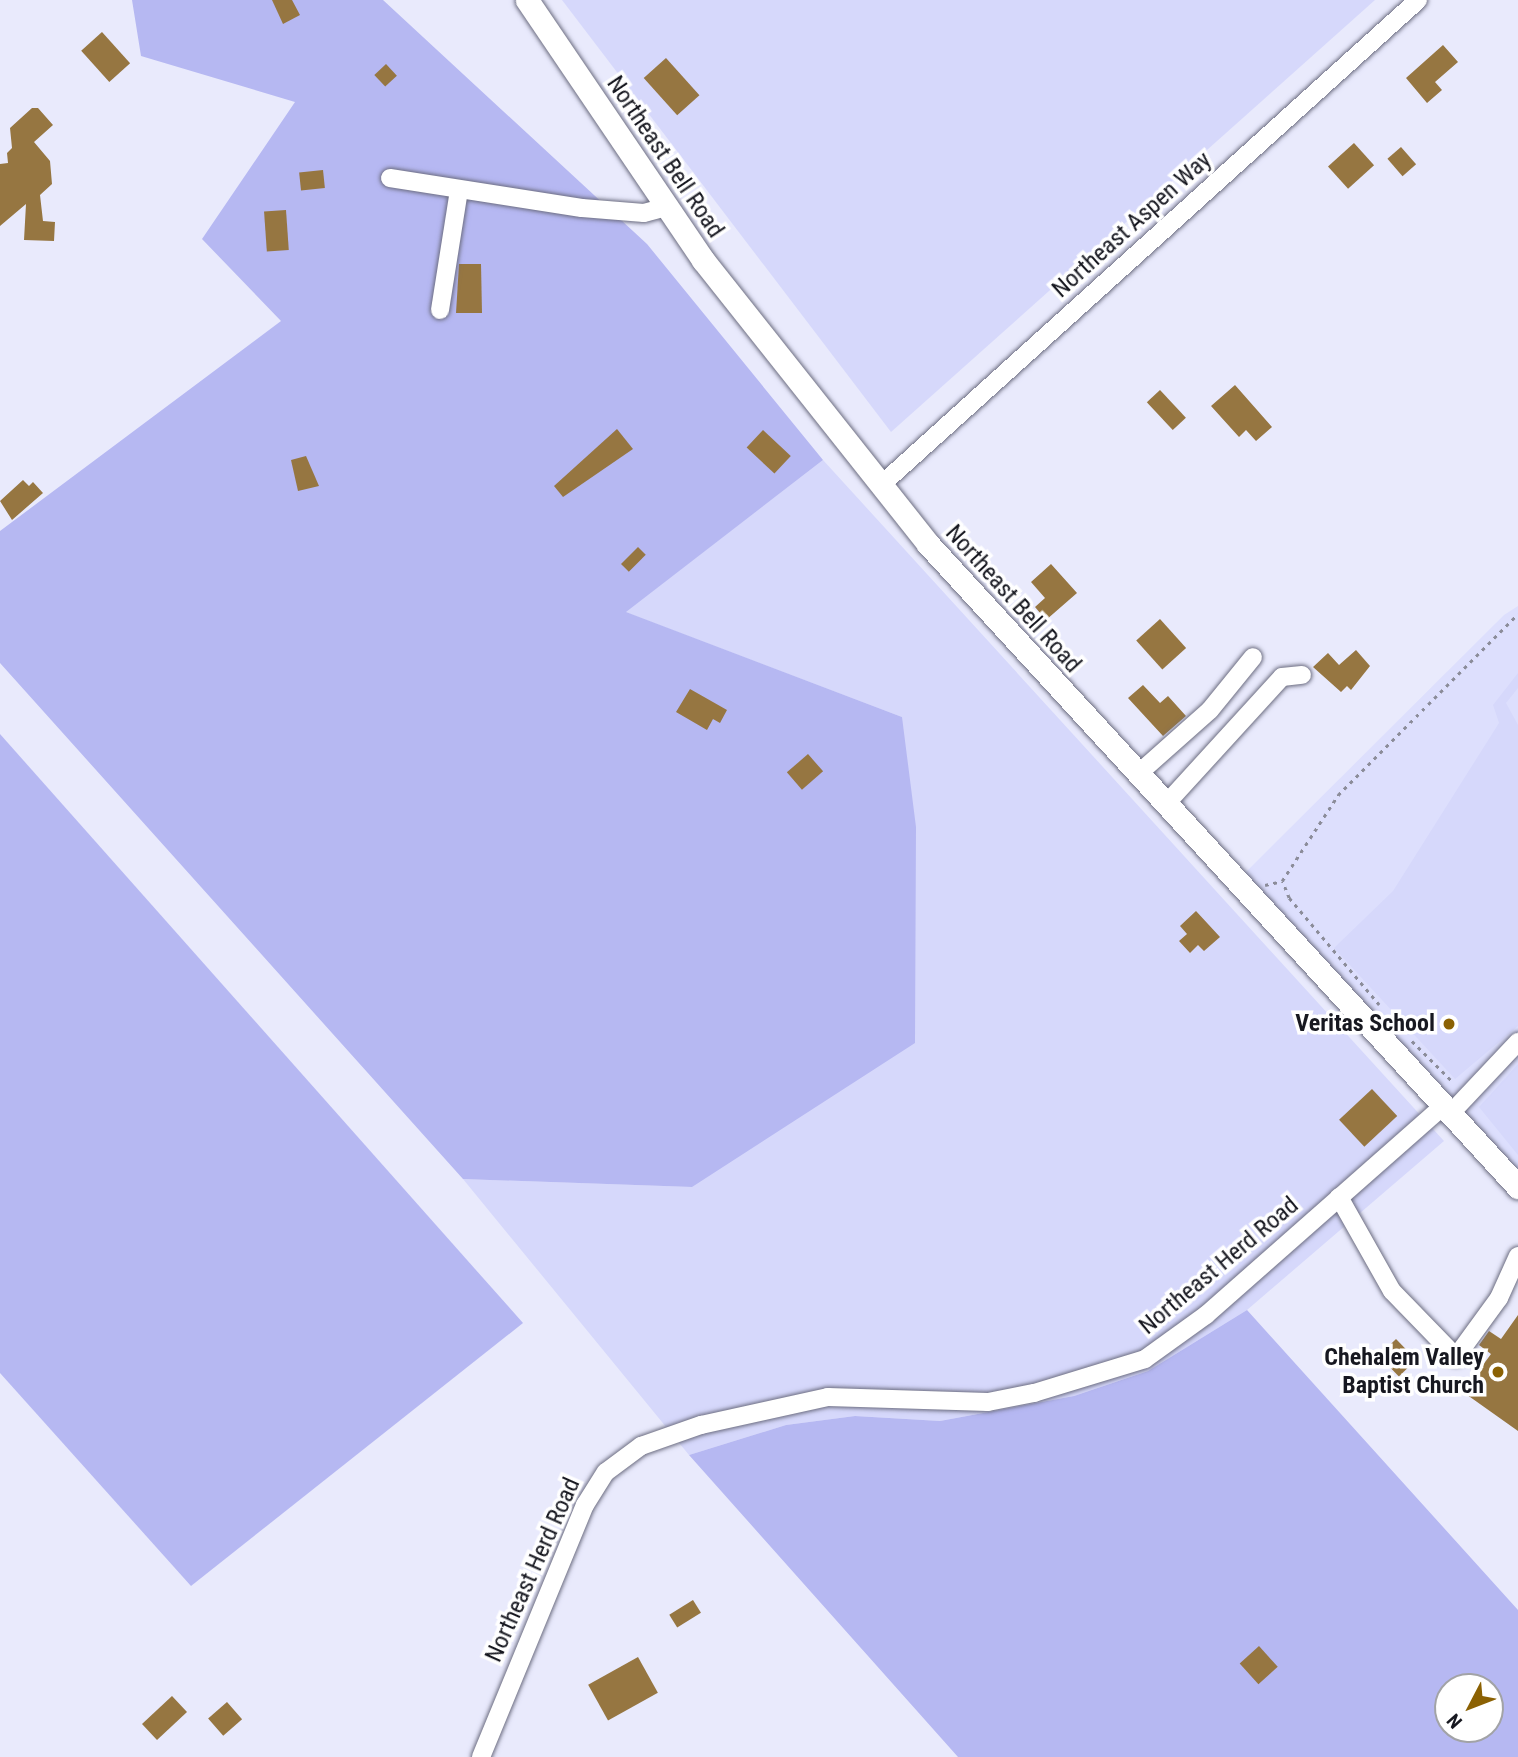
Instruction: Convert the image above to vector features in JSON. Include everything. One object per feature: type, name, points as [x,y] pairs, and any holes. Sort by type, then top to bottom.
[{"type":"main road","name":"Northeast Bell Road","points":[[527,0],[666,207],[742,312],[880,486],[974,597],[1518,1187]]},
{"type":"street","name":"Northeast Aspen Way","points":[[880,486],[1418,0]]},
{"type":"street","points":[[390,178],[594,209],[644,213],[666,207]]},
{"type":"street","points":[[440,310],[459,190]]},
{"type":"street","points":[[1138,774],[1210,710],[1253,657]]},
{"type":"street","points":[[1166,804],[1282,677],[1302,675]]},
{"type":"street","name":"Northeast Herd Road","points":[[481,1757],[585,1505],[606,1472],[641,1446],[701,1424],[828,1397],[988,1402],[1034,1394],[1130,1364],[1180,1336],[1339,1198],[1448,1109],[1518,1042]]},
{"type":"street","points":[[1339,1198],[1392,1291],[1456,1357],[1499,1298],[1518,1256]]},
{"type":"path","points":[[1388,1015],[1289,898],[1282,881],[1338,796],[1518,614]]},
{"type":"path","points":[[1406,1035],[1451,1081]]},
{"type":"shaded area","points":[[132,0],[383,0],[647,244],[823,460],[626,612],[902,717],[916,827],[915,1043],[692,1187],[463,1179],[0,663],[0,531],[281,321],[202,239],[295,102],[141,56]]},
{"type":"shaded area","points":[[562,0],[1375,0],[891,432]]},
{"type":"shaded area","points":[[823,460],[1444,1141],[1247,1310],[1148,1371],[1074,1396],[940,1421],[855,1416],[786,1425],[689,1455],[463,1179],[692,1187],[902,717],[625,612]]},
{"type":"shaded area","name":"Veritas School","points":[[1518,606],[1518,1174],[1244,874],[1504,615]]},
{"type":"shaded area","points":[[1518,673],[1518,688],[1506,703],[1518,725],[1518,1026],[1455,1079],[1334,948],[1393,891],[1499,723],[1493,705]]},
{"type":"shaded area","points":[[0,734],[523,1323],[191,1586],[0,1373]]},
{"type":"shaded area","points":[[1518,1064],[1518,1155],[1479,1107]]},
{"type":"shaded area","points":[[1247,1310],[1518,1610],[1518,1757],[958,1757],[689,1455],[786,1425],[855,1416],[940,1421],[1074,1396],[1148,1371]]},
{"type":"building","points":[[272,0],[292,0],[300,15],[283,24]]},
{"type":"building","points":[[102,32],[130,63],[109,82],[81,51]]},
{"type":"building","points":[[1443,45],[1458,62],[1435,82],[1442,90],[1427,103],[1406,78]]},
{"type":"building","points":[[666,58],[699,95],[677,115],[644,78]]},
{"type":"building","points":[[386,64],[397,76],[385,87],[374,75]]},
{"type":"building","points":[[32,108],[38,108],[53,125],[34,142],[50,161],[52,184],[40,195],[43,221],[55,222],[54,241],[24,240],[26,204],[0,226],[0,164],[8,163],[7,153],[12,148],[10,128]]},
{"type":"building","points":[[1354,143],[1374,165],[1348,189],[1328,166]]},
{"type":"building","points":[[1401,147],[1416,164],[1403,176],[1387,159]]},
{"type":"building","points":[[323,170],[325,188],[301,190],[299,173]]},
{"type":"building","points":[[286,210],[289,250],[267,251],[264,212]]},
{"type":"building","points":[[459,264],[481,264],[482,313],[456,313]]},
{"type":"building","points":[[1235,385],[1272,427],[1256,441],[1246,430],[1239,437],[1211,406]]},
{"type":"building","points":[[1160,390],[1186,418],[1173,430],[1147,402]]},
{"type":"building","points":[[617,429],[633,449],[563,497],[554,486]]},
{"type":"building","points":[[763,430],[791,456],[774,473],[747,448]]},
{"type":"building","points":[[306,456],[319,486],[298,491],[291,460]]},
{"type":"building","points":[[23,480],[29,486],[33,482],[43,493],[12,520],[0,501]]},
{"type":"building","points":[[638,547],[646,555],[629,572],[621,564]]},
{"type":"building","points":[[1051,564],[1077,593],[1046,620],[1035,607],[1045,598],[1031,582]]},
{"type":"building","points":[[1160,619],[1186,648],[1162,669],[1136,640]]},
{"type":"building","points":[[1356,650],[1370,666],[1351,690],[1347,686],[1341,692],[1313,667],[1328,653],[1339,665]]},
{"type":"building","points":[[1143,685],[1160,703],[1168,696],[1186,716],[1163,736],[1128,698]]},
{"type":"building","points":[[690,689],[727,710],[720,723],[713,719],[707,730],[676,712]]},
{"type":"building","points":[[808,754],[823,771],[802,790],[787,772]]},
{"type":"building","points":[[1196,911],[1220,937],[1204,951],[1198,945],[1190,953],[1179,941],[1187,934],[1180,926]]},
{"type":"building","points":[[1372,1089],[1397,1116],[1364,1147],[1339,1120]]},
{"type":"building","name":"Chehalem Valley Baptist Church","points":[[1518,1315],[1518,1431],[1463,1392],[1491,1354],[1479,1345],[1489,1331],[1501,1339]]},
{"type":"building","points":[[1396,1339],[1416,1360],[1399,1377],[1379,1356]]},
{"type":"building","points":[[693,1600],[701,1613],[677,1628],[669,1615]]},
{"type":"building","points":[[1259,1646],[1278,1667],[1258,1684],[1240,1663]]},
{"type":"building","points":[[638,1657],[658,1693],[608,1720],[588,1685]]},
{"type":"building","points":[[172,1696],[187,1712],[157,1740],[142,1724]]},
{"type":"building","points":[[227,1702],[242,1719],[223,1736],[208,1718]]},
{"type":"place","name":"Veritas School","points":[[1449,1024]]},
{"type":"place","name":"Chehalem Valley Baptist Church","points":[[1498,1372]]}]
